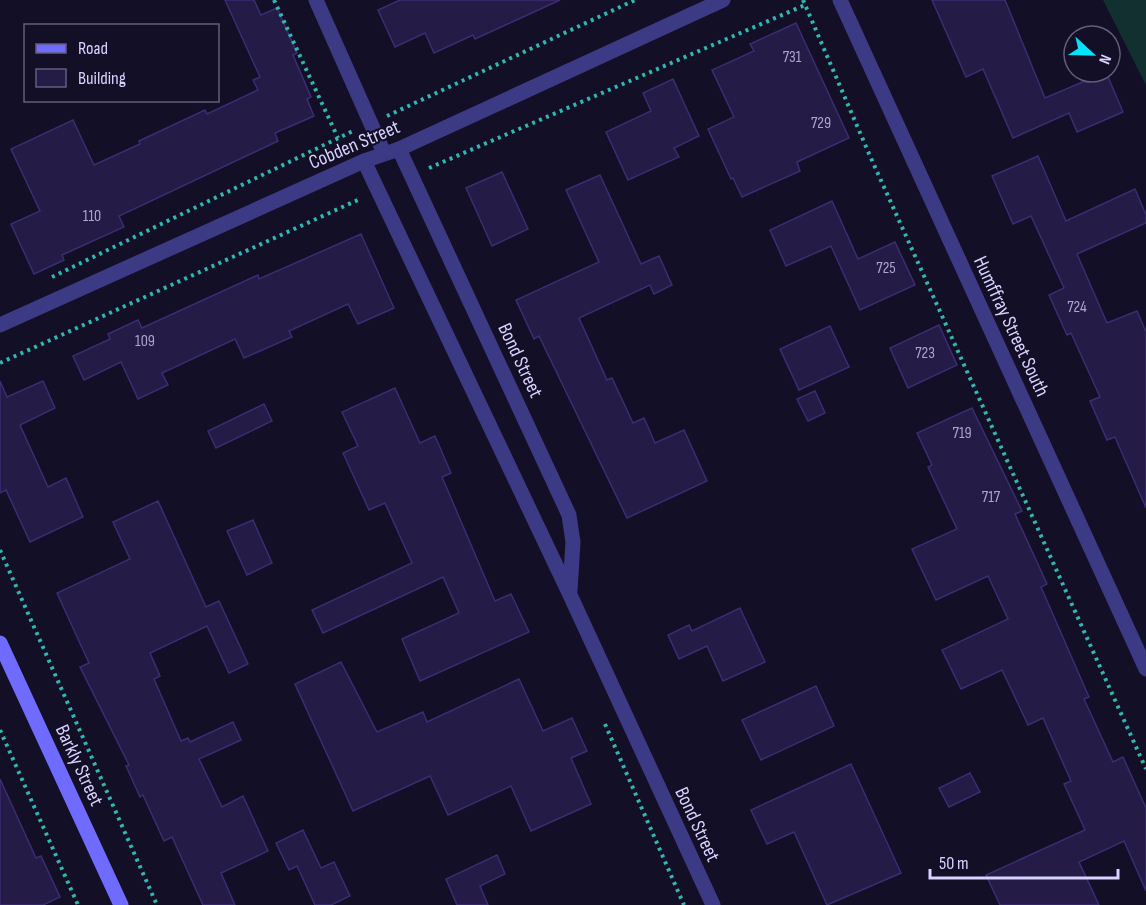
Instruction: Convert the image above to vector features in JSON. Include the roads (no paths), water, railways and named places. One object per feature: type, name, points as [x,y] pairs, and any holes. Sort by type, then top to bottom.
[{"type":"main road","name":"Barkly Street","points":[[0,643],[121,905]]},
{"type":"street","name":"Bond Street","points":[[315,0],[371,123],[411,176],[569,515],[573,542],[571,597]]},
{"type":"street","name":"Cobden Street","points":[[0,325],[723,0]]},
{"type":"street","name":"Humffray Street South","points":[[840,0],[1146,669]]},
{"type":"street","name":"Bond Street","points":[[364,161],[571,597],[713,905]]}]
